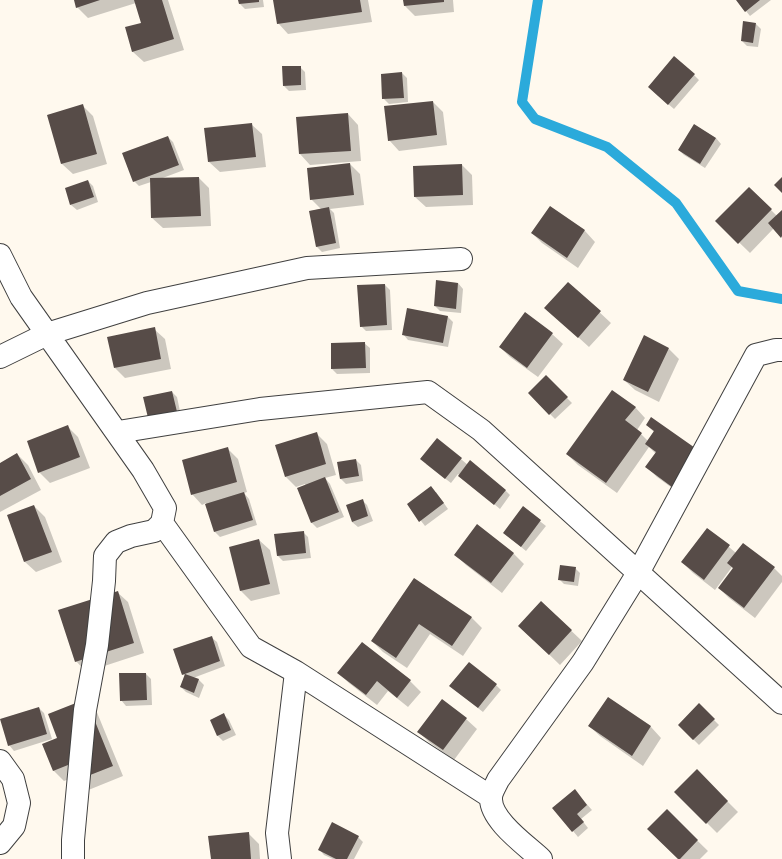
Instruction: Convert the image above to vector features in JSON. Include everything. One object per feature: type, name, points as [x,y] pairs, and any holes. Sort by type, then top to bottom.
[{"type":"street","points":[[0,255],[21,297],[144,470],[165,508],[162,523],[154,531],[131,536],[116,542],[106,556],[97,644],[85,710],[73,840],[73,859]]},
{"type":"street","points":[[0,357],[47,334],[147,303],[307,268],[461,259]]},
{"type":"street","points":[[541,859],[501,822],[494,810],[491,797],[498,780],[583,662],[638,573],[756,354],[782,350]]},
{"type":"street","points":[[118,432],[260,408],[428,392],[481,430],[782,703]]},
{"type":"street","points":[[162,523],[252,646],[296,672],[491,797]]},
{"type":"street","points":[[280,859],[276,833],[296,672]]},
{"type":"street","points":[[0,761],[14,780],[19,803],[14,826],[0,843]]},
{"type":"building","points":[[74,0],[100,0],[76,8]]},
{"type":"building","points":[[134,0],[162,0],[174,39],[132,52],[125,27],[141,23]]},
{"type":"building","points":[[238,0],[259,0],[259,2],[239,4]]},
{"type":"building","points":[[273,0],[360,0],[362,12],[277,24]]},
{"type":"building","points":[[403,0],[444,0],[444,2],[404,6]]},
{"type":"building","points":[[736,0],[760,0],[745,12]]},
{"type":"building","points":[[743,21],[756,23],[753,43],[741,41]]},
{"type":"building","points":[[674,56],[695,74],[668,105],[648,87]]},
{"type":"building","points":[[282,66],[301,66],[301,85],[283,86]]},
{"type":"building","points":[[402,72],[404,98],[382,99],[381,74]]},
{"type":"building","points":[[433,101],[437,135],[388,141],[384,106]]},
{"type":"building","points":[[83,104],[97,154],[61,164],[47,115]]},
{"type":"building","points":[[348,113],[351,151],[299,154],[296,117]]},
{"type":"building","points":[[252,123],[256,157],[208,162],[204,128]]},
{"type":"building","points":[[694,124],[716,138],[700,164],[678,150]]},
{"type":"building","points":[[168,136],[179,165],[133,182],[122,153]]},
{"type":"building","points":[[350,163],[354,195],[310,200],[307,168]]},
{"type":"building","points":[[462,164],[463,195],[414,197],[413,166]]},
{"type":"building","points":[[199,177],[201,216],[151,218],[150,178]]},
{"type":"building","points":[[782,177],[782,193],[774,185]]},
{"type":"building","points":[[88,180],[94,197],[70,205],[65,188]]},
{"type":"building","points":[[749,187],[772,209],[738,244],[715,221]]},
{"type":"building","points":[[550,206],[585,230],[567,258],[531,233]]},
{"type":"building","points":[[329,207],[336,243],[316,247],[309,211]]},
{"type":"building","points":[[782,210],[782,236],[781,238],[768,223]]},
{"type":"building","points":[[436,280],[458,283],[456,309],[434,306]]},
{"type":"building","points":[[568,282],[601,311],[578,338],[544,308]]},
{"type":"building","points":[[385,284],[387,325],[360,327],[357,285]]},
{"type":"building","points":[[407,308],[448,316],[443,343],[402,335]]},
{"type":"building","points":[[525,312],[553,333],[527,368],[499,347]]},
{"type":"building","points":[[155,327],[161,359],[114,368],[107,337]]},
{"type":"building","points":[[644,335],[669,348],[648,392],[623,380]]},
{"type":"building","points":[[365,342],[366,368],[331,369],[331,343]]},
{"type":"building","points":[[546,375],[568,397],[549,415],[528,393]]},
{"type":"building","points":[[612,390],[636,407],[625,420],[642,433],[606,483],[566,454]]},
{"type":"building","points":[[172,391],[178,416],[149,422],[143,397]]},
{"type":"building","points":[[651,417],[698,450],[672,487],[645,467],[656,452],[645,444],[654,431],[646,425]]},
{"type":"building","points":[[68,425],[80,457],[38,473],[27,441]]},
{"type":"building","points":[[317,432],[326,464],[285,477],[275,445]]},
{"type":"building","points":[[437,438],[462,458],[445,479],[420,459]]},
{"type":"building","points":[[228,447],[237,482],[191,495],[182,460]]},
{"type":"building","points":[[17,453],[31,479],[0,496],[0,463]]},
{"type":"building","points":[[356,459],[359,476],[340,479],[337,462]]},
{"type":"building","points":[[470,460],[506,490],[494,505],[458,476]]},
{"type":"building","points":[[325,477],[339,512],[311,523],[297,488]]},
{"type":"building","points":[[431,486],[444,503],[419,522],[407,504]]},
{"type":"building","points":[[244,492],[253,520],[214,532],[205,504]]},
{"type":"building","points":[[363,499],[368,516],[352,522],[346,505]]},
{"type":"building","points":[[34,505],[52,552],[24,562],[7,515]]},
{"type":"building","points":[[523,506],[541,520],[521,547],[503,533]]},
{"type":"building","points":[[477,524],[514,553],[491,583],[454,555]]},
{"type":"building","points":[[707,528],[730,545],[704,580],[681,562]]},
{"type":"building","points":[[304,531],[306,553],[277,556],[274,534]]},
{"type":"building","points":[[259,539],[270,584],[240,591],[229,547]]},
{"type":"building","points":[[743,543],[775,567],[744,608],[718,588],[733,568],[727,563]]},
{"type":"building","points":[[560,565],[576,567],[574,582],[558,580]]},
{"type":"building","points":[[414,578],[472,617],[452,646],[419,624],[396,658],[371,641]]},
{"type":"building","points":[[118,591],[134,643],[75,662],[58,610]]},
{"type":"building","points":[[541,601],[572,630],[549,655],[518,626]]},
{"type":"building","points":[[212,636],[220,661],[182,675],[173,649]]},
{"type":"building","points":[[362,642],[411,680],[397,698],[377,681],[366,695],[337,673]]},
{"type":"building","points":[[469,662],[497,684],[478,708],[449,686]]},
{"type":"building","points":[[119,673],[146,673],[147,700],[120,701]]},
{"type":"building","points":[[185,674],[199,679],[194,693],[180,687]]},
{"type":"building","points":[[608,697],[651,726],[632,756],[588,726]]},
{"type":"building","points":[[86,699],[113,766],[75,781],[68,765],[53,771],[42,744],[57,738],[48,714]]},
{"type":"building","points":[[442,699],[467,718],[443,750],[417,732]]},
{"type":"building","points":[[699,703],[715,719],[693,740],[678,725]]},
{"type":"building","points":[[39,707],[47,734],[8,746],[0,719]]},
{"type":"building","points":[[224,713],[231,730],[217,736],[210,720]]},
{"type":"building","points":[[697,769],[728,801],[706,824],[674,792]]},
{"type":"building","points":[[575,789],[587,805],[577,814],[584,822],[572,832],[552,808]]},
{"type":"building","points":[[667,809],[698,840],[680,859],[678,859],[647,829]]},
{"type":"building","points":[[332,822],[359,836],[347,859],[336,859],[318,850]]},
{"type":"building","points":[[249,832],[251,859],[211,859],[208,836]]},
{"type":"waterway","points":[[538,0],[522,102],[535,119],[607,147],[676,203],[738,291],[782,299]]}]
